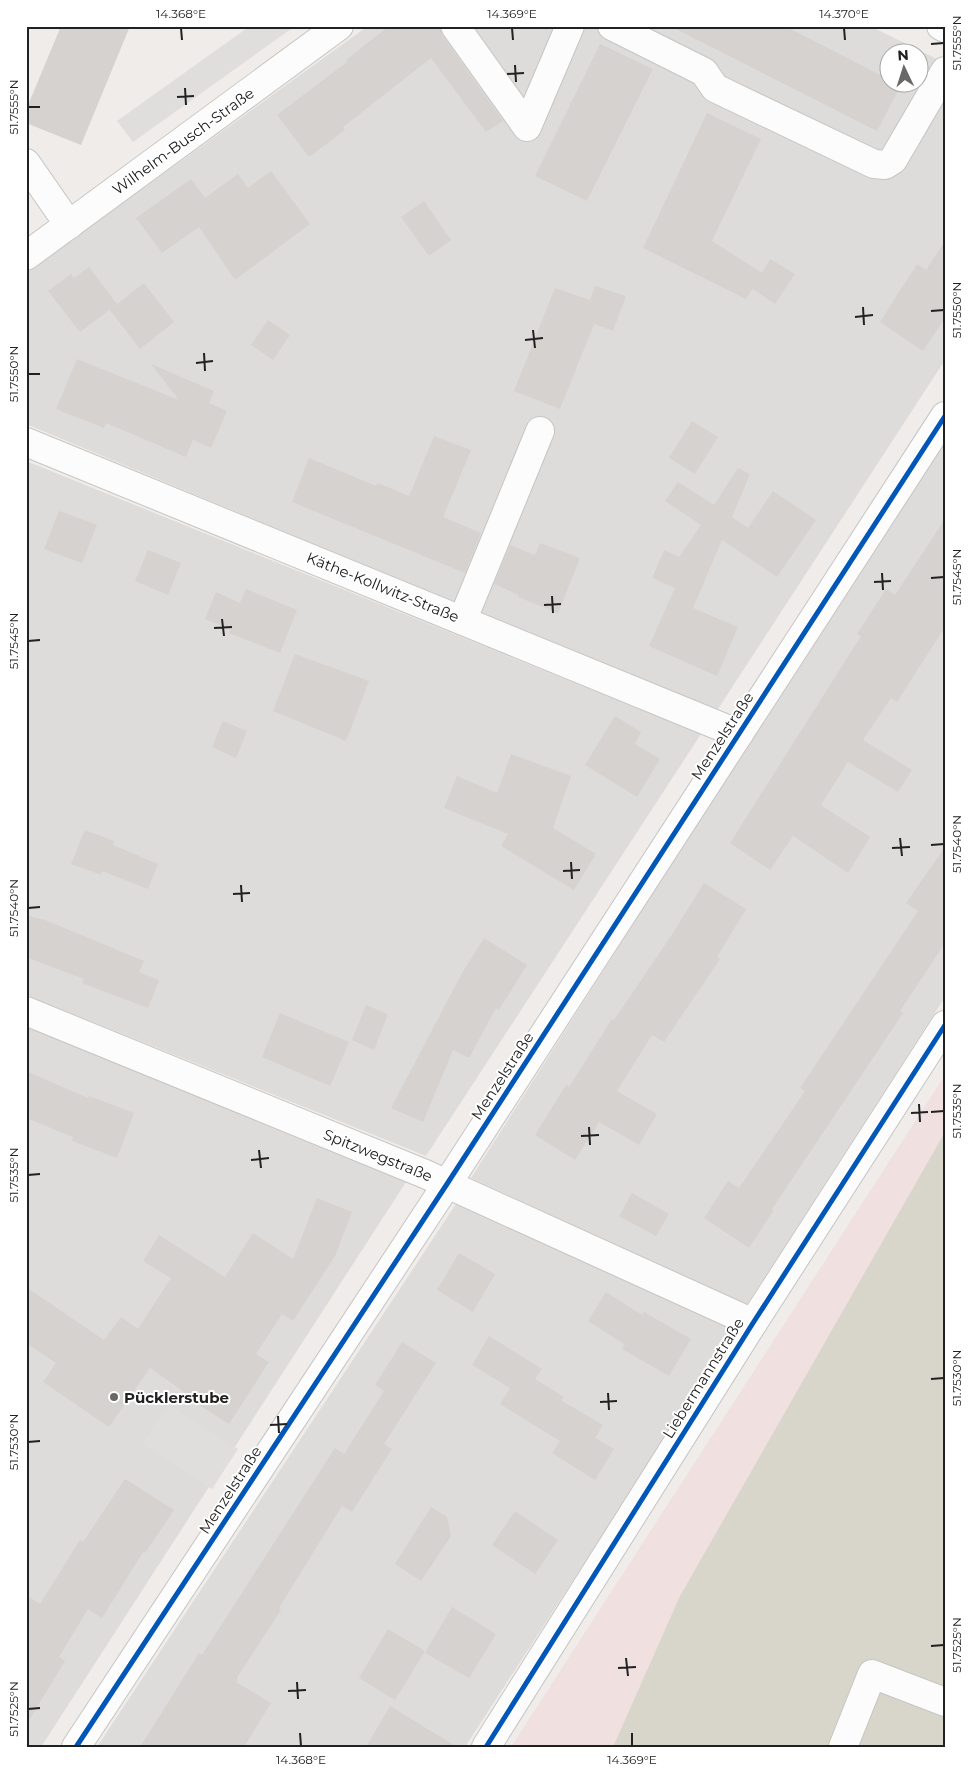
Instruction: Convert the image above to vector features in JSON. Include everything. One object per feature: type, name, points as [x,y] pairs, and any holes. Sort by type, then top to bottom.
[{"type":"street","name":"Wilhelm-Busch-Straße","points":[[26,256],[340,26]]},
{"type":"street","points":[[456,26],[527,127],[570,26]]},
{"type":"street","points":[[612,26],[704,72],[715,88],[874,164],[885,166],[893,160],[945,71]]},
{"type":"street","points":[[941,26],[945,28]]},
{"type":"street","points":[[26,163],[70,225]]},
{"type":"street","name":"Menzelstraße","points":[[76,1747],[447,1184],[945,416]]},
{"type":"street","points":[[462,619],[540,431]]},
{"type":"street","name":"Käthe-Kollwitz-Straße","points":[[26,442],[739,734]]},
{"type":"street","name":"Spitzwegstraße","points":[[26,1011],[447,1184],[753,1322]]},
{"type":"street","name":"Liebermannstraße","points":[[486,1747],[753,1322],[945,1025]]},
{"type":"street","points":[[843,1747],[872,1674],[945,1702]]},
{"type":"shaded area","points":[[250,26],[295,26],[133,142],[117,121]]},
{"type":"shaded area","points":[[368,26],[870,26],[902,42],[878,42],[878,92],[928,92],[928,55],[945,63],[945,360],[716,712],[26,424],[26,273]]},
{"type":"shaded area","points":[[945,442],[945,997],[746,1306],[471,1178],[752,738]]},
{"type":"shaded area","points":[[26,461],[701,734],[426,1156],[26,995]]},
{"type":"shaded area","points":[[26,1026],[406,1182],[41,1747],[26,1747]]},
{"type":"shaded area","points":[[945,1075],[945,1747],[511,1747],[772,1343]]},
{"type":"shaded area","points":[[945,1132],[945,1747],[613,1747],[680,1596]]},
{"type":"shaded area","points":[[458,1201],[738,1326],[465,1747],[97,1747]]},
{"type":"shaded area","points":[[168,1404],[238,1449],[212,1489],[142,1444]]},
{"type":"building","points":[[61,26],[130,26],[81,145],[26,123],[26,110]]},
{"type":"building","points":[[389,26],[440,26],[442,35],[503,121],[486,132],[431,58],[343,127],[345,130],[309,157],[277,115],[347,62],[346,60]]},
{"type":"building","points":[[670,26],[785,26],[878,74],[878,92],[897,92],[877,131]]},
{"type":"building","points":[[600,44],[653,69],[587,201],[535,176]]},
{"type":"building","points":[[707,113],[761,139],[712,241],[762,273],[770,259],[795,274],[775,304],[753,289],[760,278],[746,299],[643,248]]},
{"type":"building","points":[[271,171],[310,224],[235,280],[199,227],[162,253],[136,218],[191,179],[205,198],[238,174],[248,188]]},
{"type":"building","points":[[424,201],[451,240],[429,256],[401,217]]},
{"type":"building","points":[[945,241],[945,318],[923,351],[880,322],[917,264],[926,270]]},
{"type":"building","points":[[89,267],[117,304],[80,332],[48,291],[71,274],[74,278]]},
{"type":"building","points":[[144,283],[174,322],[140,349],[110,310]]},
{"type":"building","points":[[595,286],[626,296],[613,331],[594,324],[560,409],[514,391],[555,288],[590,300]]},
{"type":"building","points":[[268,320],[290,335],[273,360],[251,345]]},
{"type":"building","points":[[77,359],[179,400],[151,364],[214,391],[209,403],[227,411],[211,448],[193,440],[186,457],[106,423],[104,428],[56,409]]},
{"type":"building","points":[[692,421],[718,437],[695,474],[669,458]]},
{"type":"building","points":[[434,436],[471,450],[443,517],[481,533],[465,573],[292,502],[309,458],[376,486],[378,483],[409,496]]},
{"type":"building","points":[[738,468],[750,474],[732,517],[748,528],[773,491],[816,520],[777,577],[722,540],[693,608],[738,627],[717,676],[649,646],[675,588],[652,578],[664,550],[679,557],[701,525],[665,501],[678,482],[714,505]]},
{"type":"building","points":[[59,511],[97,525],[82,563],[44,549]]},
{"type":"building","points":[[945,519],[945,627],[897,702],[891,698],[863,740],[912,770],[898,792],[848,762],[821,805],[870,837],[848,873],[793,836],[770,870],[730,843],[861,636],[857,634],[886,589],[895,595]]},
{"type":"building","points":[[540,543],[580,558],[558,613],[518,597],[519,595],[494,584],[510,545],[535,555]]},
{"type":"building","points":[[148,550],[181,563],[168,595],[135,581]]},
{"type":"building","points":[[246,589],[297,610],[280,653],[229,633],[230,629],[205,619],[216,592],[240,603]]},
{"type":"building","points":[[295,654],[369,681],[346,741],[273,711]]},
{"type":"building","points":[[615,716],[641,732],[635,744],[660,759],[637,797],[585,765]]},
{"type":"building","points":[[223,721],[247,731],[236,758],[212,747]]},
{"type":"building","points":[[511,754],[571,776],[553,828],[596,854],[574,890],[501,846],[508,834],[444,808],[457,776],[497,793]]},
{"type":"building","points":[[85,830],[114,841],[113,845],[158,864],[148,889],[102,871],[101,875],[71,864]]},
{"type":"building","points":[[945,847],[945,943],[900,1011],[903,1013],[772,1209],[773,1211],[749,1248],[704,1218],[728,1181],[739,1188],[805,1091],[800,1088],[918,911],[906,903]]},
{"type":"building","points":[[704,883],[746,909],[717,957],[720,959],[664,1042],[652,1035],[617,1091],[657,1114],[639,1145],[599,1122],[575,1160],[535,1135],[566,1085],[569,1087],[612,1019],[614,1020],[671,936]]},
{"type":"building","points":[[26,915],[45,920],[144,961],[139,972],[159,980],[148,1008],[82,983],[84,979],[26,957]]},
{"type":"building","points":[[484,938],[527,965],[499,1010],[496,1008],[469,1058],[453,1050],[423,1122],[391,1108],[462,973]]},
{"type":"building","points":[[366,1005],[388,1014],[374,1050],[352,1040]]},
{"type":"building","points":[[280,1013],[349,1042],[330,1086],[262,1057]]},
{"type":"building","points":[[26,1071],[88,1098],[89,1096],[134,1113],[117,1158],[72,1141],[73,1137],[26,1118]]},
{"type":"building","points":[[632,1193],[669,1214],[656,1236],[619,1216]]},
{"type":"building","points":[[317,1198],[352,1212],[335,1256],[293,1321],[282,1314],[256,1354],[269,1362],[229,1424],[190,1399],[191,1397],[150,1368],[109,1427],[43,1382],[56,1363],[26,1343],[26,1287],[104,1340],[121,1317],[138,1329],[171,1278],[143,1261],[159,1235],[225,1277],[253,1233],[293,1259]]},
{"type":"building","points":[[459,1253],[495,1274],[473,1312],[437,1290]]},
{"type":"building","points":[[606,1292],[642,1315],[644,1312],[691,1339],[669,1376],[622,1349],[624,1344],[588,1321]]},
{"type":"building","points":[[489,1336],[542,1369],[535,1379],[564,1397],[562,1401],[603,1425],[595,1438],[614,1449],[595,1480],[552,1453],[560,1441],[500,1404],[510,1388],[472,1365]]},
{"type":"building","points":[[402,1342],[436,1363],[384,1444],[392,1449],[352,1512],[342,1506],[279,1608],[281,1610],[238,1676],[236,1682],[271,1703],[244,1747],[140,1747],[199,1653],[202,1655],[335,1448],[344,1454],[384,1391],[375,1385]]},
{"type":"building","points":[[125,1479],[174,1510],[145,1553],[143,1552],[102,1618],[88,1609],[59,1657],[65,1661],[26,1725],[26,1595],[40,1604],[80,1540],[83,1542]]},
{"type":"building","points":[[431,1507],[447,1517],[451,1536],[421,1581],[395,1564]]},
{"type":"building","points":[[515,1511],[558,1540],[535,1574],[492,1545]]},
{"type":"building","points":[[452,1607],[496,1634],[469,1678],[425,1653]]},
{"type":"building","points":[[388,1629],[425,1651],[395,1700],[359,1678]]},
{"type":"building","points":[[390,1706],[457,1747],[366,1747]]},
{"type":"cycle path","points":[[76,1747],[447,1184],[945,416]]},
{"type":"cycle path","points":[[486,1747],[753,1323],[945,1025]]},
{"type":"place","name":"Pücklerstube","points":[[114,1397]]}]
